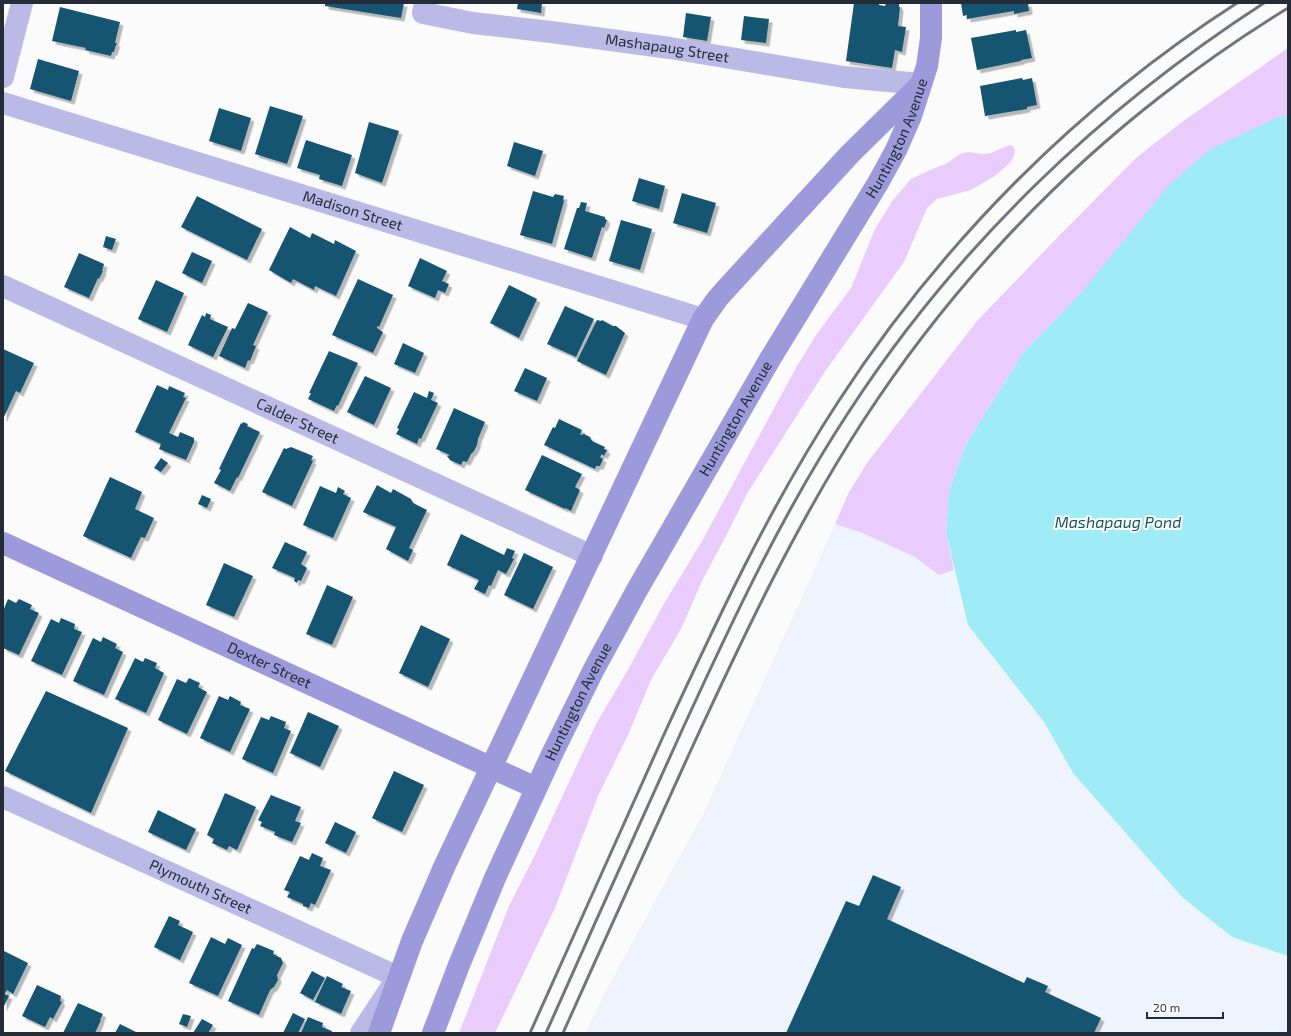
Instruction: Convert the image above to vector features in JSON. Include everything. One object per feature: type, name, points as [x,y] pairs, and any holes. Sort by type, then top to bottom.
[{"type":"main road","points":[[921,84],[927,66],[930,49],[932,28],[931,3]]},
{"type":"main road","name":"Huntington Avenue","points":[[378,1033],[398,977],[428,903],[704,319],[722,293],[830,175],[921,84]]},
{"type":"main road","name":"Huntington Avenue","points":[[433,1033],[477,921],[513,837],[594,669],[637,590],[770,359],[887,166],[903,134],[921,84]]},
{"type":"main road","name":"Dexter Street","points":[[3,543],[536,788]]},
{"type":"street","points":[[3,77],[22,3]]},
{"type":"street","name":"Mashapaug Street","points":[[425,3],[423,13],[473,23],[677,49],[844,77],[921,84]]},
{"type":"street","name":"Madison Street","points":[[3,103],[704,319]]},
{"type":"street","name":"Calder Street","points":[[3,286],[592,556]]},
{"type":"street","name":"Plymouth Street","points":[[3,797],[398,977]]},
{"type":"street","name":"Huntington Avenue","points":[[361,1033],[398,977]]},
{"type":"shaded area","points":[[1288,48],[1288,117],[1281,116],[1081,293],[1023,353],[966,444],[949,491],[946,533],[954,570],[939,575],[915,557],[860,532],[835,524],[849,492],[867,463],[977,321],[1136,158],[1182,122]]},
{"type":"shaded area","points":[[1009,145],[1013,146],[1015,150],[1014,156],[1010,163],[995,176],[971,190],[937,199],[927,208],[904,262],[826,370],[748,492],[702,581],[681,629],[651,680],[628,735],[598,796],[555,908],[495,1033],[459,1033],[509,906],[535,855],[596,724],[629,668],[662,607],[702,541],[797,366],[816,335],[851,288],[875,229],[893,200],[911,179],[946,164],[960,154],[968,152],[982,154],[991,153]]},
{"type":"shaded area","points":[[835,524],[860,532],[915,557],[939,575],[954,570],[968,625],[1044,722],[1073,773],[1232,937],[1288,956],[1288,1033],[585,1033],[605,992],[703,814]]},
{"type":"water","name":"Mashapaug Pond","points":[[1281,116],[1288,117],[1288,956],[1232,937],[1182,897],[1073,773],[1044,722],[968,625],[946,533],[949,491],[966,444],[1023,353],[1081,293],[1169,185],[1212,148]]},
{"type":"building","points":[[325,3],[404,3],[401,18],[325,6]]},
{"type":"building","points":[[518,3],[542,3],[541,13],[517,9]]},
{"type":"building","points":[[854,3],[879,3],[879,5],[885,6],[886,3],[899,4],[898,26],[906,27],[902,52],[895,50],[892,68],[846,61]]},
{"type":"building","points":[[961,3],[1028,3],[1029,11],[1014,14],[1014,11],[967,19],[967,15],[963,16]]},
{"type":"building","points":[[60,7],[120,22],[115,43],[117,43],[111,56],[85,50],[86,48],[52,41]]},
{"type":"building","points":[[686,13],[711,17],[707,41],[683,37]]},
{"type":"building","points":[[744,16],[769,19],[766,43],[741,40]]},
{"type":"building","points":[[1016,30],[1016,32],[1026,30],[1032,58],[977,70],[971,38]]},
{"type":"building","points":[[38,59],[79,71],[71,101],[30,89]]},
{"type":"building","points":[[1022,78],[1023,80],[1032,78],[1037,105],[1027,107],[1027,109],[985,116],[980,86]]},
{"type":"building","points":[[270,106],[303,116],[287,164],[255,154]]},
{"type":"building","points":[[219,108],[251,118],[241,151],[209,141]]},
{"type":"building","points":[[369,122],[399,131],[382,183],[355,173]]},
{"type":"building","points":[[306,140],[352,155],[342,186],[319,179],[320,175],[297,168]]},
{"type":"building","points":[[514,142],[543,151],[535,176],[507,166]]},
{"type":"building","points":[[639,178],[665,186],[659,209],[632,201]]},
{"type":"building","points":[[533,191],[553,197],[555,194],[564,196],[564,201],[552,244],[520,235]]},
{"type":"building","points":[[682,193],[716,203],[707,233],[673,223]]},
{"type":"building","points":[[197,196],[262,229],[247,260],[181,227]]},
{"type":"building","points":[[581,202],[587,203],[585,211],[605,217],[607,220],[604,228],[602,227],[592,258],[564,249],[577,208],[579,208]]},
{"type":"building","points":[[621,220],[652,229],[640,270],[609,261]]},
{"type":"building","points":[[290,227],[310,238],[312,233],[334,244],[335,240],[356,251],[336,296],[315,286],[314,290],[293,279],[291,283],[269,270]]},
{"type":"building","points":[[106,236],[116,239],[112,250],[103,247]]},
{"type":"building","points":[[192,252],[212,261],[202,283],[182,273]]},
{"type":"building","points":[[79,253],[104,264],[103,271],[99,279],[98,278],[89,298],[64,287]]},
{"type":"building","points":[[420,258],[447,271],[442,281],[449,284],[445,293],[438,290],[435,298],[408,286]]},
{"type":"building","points":[[358,279],[393,295],[379,327],[377,326],[377,328],[383,332],[373,353],[332,335]]},
{"type":"building","points":[[156,280],[184,293],[167,332],[138,319]]},
{"type":"building","points":[[509,285],[537,299],[519,338],[490,323]]},
{"type":"building","points":[[248,303],[268,312],[253,345],[256,346],[250,361],[248,360],[245,368],[219,356],[232,328],[235,329]]},
{"type":"building","points":[[565,306],[594,319],[576,357],[547,344]]},
{"type":"building","points":[[206,313],[211,315],[210,319],[228,327],[213,357],[188,345],[202,315],[205,317]]},
{"type":"building","points":[[597,320],[602,320],[616,326],[625,333],[606,375],[577,361]]},
{"type":"building","points":[[403,343],[424,353],[415,373],[394,364]]},
{"type":"building","points":[[3,349],[34,363],[20,393],[16,391],[3,419]]},
{"type":"building","points":[[329,351],[358,363],[338,406],[337,405],[334,411],[308,399],[311,393],[309,393]]},
{"type":"building","points":[[525,368],[547,378],[537,401],[514,391]]},
{"type":"building","points":[[365,376],[391,388],[374,425],[347,412]]},
{"type":"building","points":[[157,385],[168,390],[169,386],[185,393],[183,397],[186,398],[169,433],[178,437],[180,432],[194,438],[194,442],[186,460],[159,449],[161,444],[135,432]]},
{"type":"building","points":[[429,391],[434,393],[431,400],[438,403],[421,439],[419,438],[417,444],[396,434],[399,429],[397,428],[414,392],[427,398]]},
{"type":"building","points":[[454,408],[485,422],[474,451],[467,462],[463,461],[461,465],[450,460],[447,456],[450,455],[436,449]]},
{"type":"building","points":[[559,419],[582,430],[580,435],[584,434],[590,437],[592,441],[605,447],[604,449],[607,450],[604,456],[602,454],[600,457],[603,459],[600,466],[596,466],[595,469],[544,445]]},
{"type":"building","points":[[243,422],[248,424],[247,426],[260,432],[238,478],[237,477],[230,491],[214,483],[221,470],[219,469],[241,423],[242,424]]},
{"type":"building","points":[[291,447],[313,456],[311,460],[313,461],[292,506],[262,492],[284,448],[286,449]]},
{"type":"building","points":[[542,455],[582,474],[575,487],[580,490],[571,511],[525,490]]},
{"type":"building","points":[[161,458],[168,463],[161,472],[154,468]]},
{"type":"building","points":[[110,477],[142,492],[135,509],[154,518],[145,538],[141,537],[131,558],[83,536]]},
{"type":"building","points":[[377,485],[391,493],[393,489],[411,499],[413,503],[427,510],[409,548],[413,550],[408,561],[386,549],[396,527],[363,512]]},
{"type":"building","points":[[320,486],[336,493],[338,487],[345,491],[343,494],[351,498],[333,538],[303,525]]},
{"type":"building","points":[[202,495],[211,499],[207,508],[198,504]]},
{"type":"building","points":[[461,534],[504,555],[507,548],[515,551],[512,558],[514,559],[506,574],[498,570],[491,586],[489,585],[485,594],[474,589],[479,580],[447,565]]},
{"type":"building","points":[[285,542],[307,552],[301,564],[307,568],[301,581],[298,580],[297,583],[294,581],[295,578],[272,568]]},
{"type":"building","points":[[524,553],[553,567],[533,609],[504,595]]},
{"type":"building","points":[[224,563],[253,576],[234,617],[206,605]]},
{"type":"building","points":[[327,585],[353,597],[332,645],[306,634]]},
{"type":"building","points":[[8,599],[16,603],[19,599],[32,605],[30,609],[39,613],[19,655],[3,648],[3,611]]},
{"type":"building","points":[[61,618],[75,624],[74,629],[82,632],[62,675],[31,661],[51,619],[59,623]]},
{"type":"building","points":[[421,625],[450,639],[428,687],[399,673]]},
{"type":"building","points":[[103,637],[117,644],[115,648],[123,652],[104,695],[73,681],[93,638],[101,642]]},
{"type":"building","points":[[135,658],[143,662],[145,658],[157,663],[155,668],[164,673],[146,713],[115,699]]},
{"type":"building","points":[[189,678],[200,683],[198,687],[207,692],[187,734],[158,720],[177,679],[186,683]]},
{"type":"building","points":[[46,691],[128,728],[91,813],[5,771]]},
{"type":"building","points":[[219,696],[228,700],[230,696],[241,702],[240,705],[250,709],[230,752],[200,738]]},
{"type":"building","points":[[308,712],[339,726],[320,767],[290,753]]},
{"type":"building","points":[[271,716],[286,722],[284,728],[291,731],[273,773],[242,759],[261,717],[269,720]]},
{"type":"building","points":[[394,771],[424,785],[402,832],[372,818]]},
{"type":"building","points":[[225,793],[256,807],[237,850],[229,846],[227,850],[212,843],[214,839],[207,835]]},
{"type":"building","points":[[271,795],[301,807],[295,821],[301,823],[292,842],[274,835],[275,832],[260,826],[262,822],[258,820]]},
{"type":"building","points":[[158,810],[196,829],[186,850],[148,832]]},
{"type":"building","points":[[335,822],[356,832],[346,853],[325,843]]},
{"type":"building","points":[[312,853],[323,858],[320,866],[331,870],[315,905],[311,903],[309,908],[287,897],[290,892],[284,890],[300,856],[309,860]]},
{"type":"building","points":[[873,875],[901,887],[887,919],[1024,983],[1027,977],[1048,986],[1045,992],[1101,1018],[1094,1033],[786,1033],[846,901],[859,906]]},
{"type":"building","points":[[169,916],[180,921],[178,925],[193,932],[180,960],[154,947]]},
{"type":"building","points":[[211,937],[225,944],[228,938],[242,945],[218,996],[189,983]]},
{"type":"building","points":[[257,944],[274,951],[273,954],[281,958],[283,963],[277,975],[278,980],[274,987],[270,990],[259,1015],[228,1001],[252,948],[254,949]]},
{"type":"building","points":[[4,951],[28,963],[13,994],[7,990],[5,994],[9,996],[3,1008],[3,953]]},
{"type":"building","points":[[312,971],[325,978],[313,1000],[300,993]]},
{"type":"building","points":[[327,976],[343,984],[341,987],[351,991],[341,1014],[315,1002]]},
{"type":"building","points":[[37,985],[61,996],[60,1001],[62,1002],[53,1019],[50,1017],[45,1027],[22,1016]]},
{"type":"building","points":[[78,1003],[103,1014],[95,1033],[63,1033]]},
{"type":"building","points":[[293,1013],[305,1019],[298,1033],[283,1033]]},
{"type":"building","points":[[183,1014],[191,1016],[187,1027],[179,1024]]},
{"type":"building","points":[[308,1017],[323,1023],[322,1027],[332,1031],[331,1033],[301,1033]]},
{"type":"building","points":[[202,1019],[213,1025],[208,1033],[193,1033]]},
{"type":"building","points":[[120,1024],[138,1033],[115,1033]]},
{"type":"railway","points":[[530,1033],[666,730],[725,604],[767,522],[813,441],[878,343],[921,287],[1016,181],[1068,132],[1122,86],[1178,43],[1237,3]]},
{"type":"railway","points":[[546,1033],[683,728],[740,606],[781,526],[826,448],[850,410],[892,350],[937,292],[985,237],[1036,185],[1089,135],[1145,88],[1204,44],[1264,3]]},
{"type":"railway","points":[[563,1033],[729,667],[770,584],[838,461],[894,375],[927,331],[998,246],[1077,167],[1118,131],[1176,84],[1223,50],[1288,8]]}]
